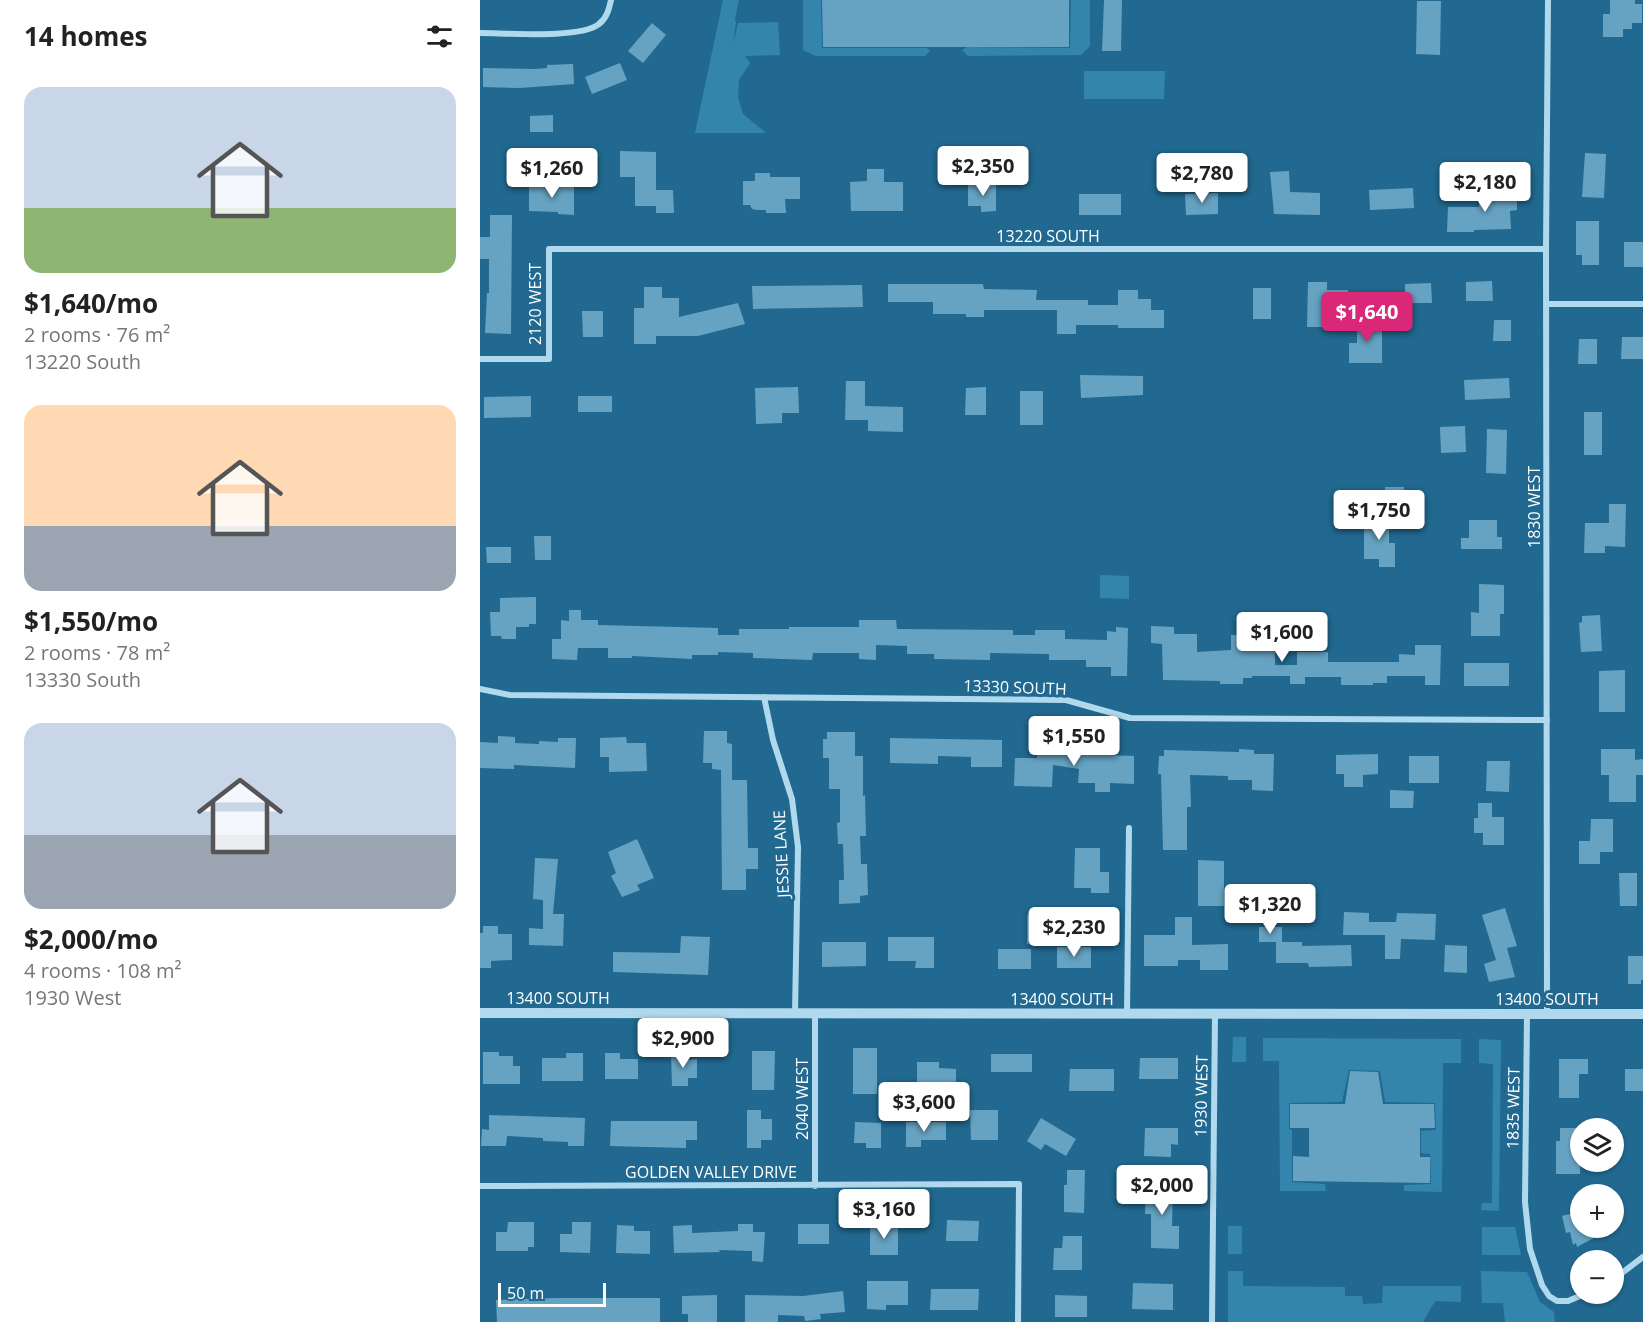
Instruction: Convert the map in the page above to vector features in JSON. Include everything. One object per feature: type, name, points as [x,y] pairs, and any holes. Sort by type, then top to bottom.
[{"type":"street","points":[[480,33],[580,33],[598,26],[605,19],[611,0]]},
{"type":"street","name":"1830 WEST","points":[[1547,1013],[1548,0]]},
{"type":"street","name":"13220 SOUTH","points":[[549,249],[1546,249]]},
{"type":"street","name":"2120 WEST","points":[[480,359],[549,359],[549,249]]},
{"type":"street","points":[[1548,304],[1643,304]]},
{"type":"street","name":"13330 SOUTH","points":[[480,689],[510,695],[1066,700],[1130,718],[1547,720]]},
{"type":"street","name":"JESSIE LANE","points":[[764,698],[773,740],[792,799],[798,847],[795,1012]]},
{"type":"street","points":[[1127,1014],[1128,828]]},
{"type":"street","name":"13400 SOUTH","points":[[480,1013],[1643,1014]]},
{"type":"street","name":"2040 WEST","points":[[815,1013],[815,1186]]},
{"type":"street","name":"1930 WEST","points":[[1212,1322],[1215,1014]]},
{"type":"street","name":"1835 WEST","points":[[1527,1014],[1526,1202],[1530,1249],[1542,1285],[1549,1296],[1557,1301],[1570,1300]]},
{"type":"street","name":"GOLDEN VALLEY DRIVE","points":[[480,1186],[1019,1184],[1018,1322]]},
{"type":"street","points":[[1624,1271],[1643,1257]]},
{"type":"shaded area","points":[[723,0],[739,0],[733,45],[738,23],[778,22],[780,55],[745,56],[750,63],[739,80],[738,97],[743,114],[766,133],[695,133]]},
{"type":"shaded area","points":[[803,0],[821,0],[822,48],[927,48],[930,51],[925,56],[816,56],[803,50]]},
{"type":"shaded area","points":[[1071,0],[1090,0],[1090,46],[1081,55],[968,56],[962,50],[967,47],[1070,48]]},
{"type":"shaded area","points":[[1084,71],[1165,71],[1164,99],[1084,99]]},
{"type":"shaded area","points":[[1100,575],[1129,576],[1129,599],[1100,598]]},
{"type":"shaded area","points":[[1233,1037],[1246,1037],[1246,1062],[1232,1062]]},
{"type":"shaded area","points":[[1263,1038],[1461,1039],[1461,1063],[1443,1063],[1442,1192],[1404,1191],[1404,1185],[1431,1184],[1430,1154],[1421,1153],[1421,1131],[1436,1130],[1435,1103],[1385,1102],[1380,1071],[1349,1070],[1342,1102],[1289,1103],[1289,1129],[1292,1130],[1292,1182],[1325,1184],[1326,1191],[1280,1191],[1279,1061],[1263,1061]]},
{"type":"shaded area","points":[[1479,1039],[1501,1040],[1499,1211],[1481,1210],[1482,1203],[1492,1203],[1493,1064],[1479,1063]]},
{"type":"shaded area","points":[[1228,1226],[1242,1226],[1242,1254],[1228,1254]]},
{"type":"shaded area","points":[[1482,1227],[1515,1227],[1521,1255],[1482,1255]]},
{"type":"shaded area","points":[[1228,1271],[1243,1271],[1243,1286],[1345,1287],[1345,1296],[1362,1296],[1363,1304],[1382,1303],[1383,1286],[1461,1286],[1461,1302],[1435,1301],[1423,1322],[1228,1322]]},
{"type":"shaded area","points":[[1481,1271],[1527,1272],[1540,1302],[1554,1312],[1555,1322],[1505,1322],[1503,1303],[1482,1303]]},
{"type":"building","points":[[822,0],[1069,0],[1069,47],[823,47]]},
{"type":"building","points":[[1104,0],[1122,0],[1121,51],[1102,51]]},
{"type":"building","points":[[1610,0],[1635,0],[1635,4],[1642,4],[1642,23],[1632,23],[1632,29],[1623,29],[1623,37],[1603,37],[1603,14],[1610,14]]},
{"type":"building","points":[[1417,1],[1441,1],[1440,55],[1416,54]]},
{"type":"building","points":[[652,23],[666,35],[643,63],[628,51]]},
{"type":"building","points":[[620,63],[627,80],[592,94],[585,77]]},
{"type":"building","points":[[573,64],[574,84],[520,88],[483,87],[483,68],[535,69],[547,68],[547,65]]},
{"type":"building","points":[[553,115],[553,132],[530,132],[530,116]]},
{"type":"building","points":[[620,151],[656,152],[656,190],[673,190],[674,213],[656,213],[656,206],[635,206],[635,177],[620,177]]},
{"type":"building","points":[[1585,153],[1606,154],[1604,198],[1582,197]]},
{"type":"building","points":[[867,169],[884,169],[884,182],[903,182],[903,211],[851,211],[850,182],[867,181]]},
{"type":"building","points":[[1289,171],[1290,192],[1320,193],[1320,215],[1274,214],[1270,172]]},
{"type":"building","points":[[755,173],[770,173],[770,177],[800,177],[800,199],[785,199],[786,213],[766,213],[766,210],[752,209],[750,205],[743,205],[743,181],[755,181]]},
{"type":"building","points":[[968,184],[996,185],[996,211],[981,212],[981,206],[968,206]]},
{"type":"building","points":[[529,185],[574,185],[574,215],[529,211]]},
{"type":"building","points":[[1517,187],[1517,210],[1510,211],[1511,229],[1447,232],[1448,207],[1479,207],[1479,198],[1490,198],[1490,188]]},
{"type":"building","points":[[1413,188],[1414,208],[1370,210],[1369,190]]},
{"type":"building","points":[[1218,193],[1218,214],[1186,215],[1185,194]]},
{"type":"building","points":[[1079,194],[1121,194],[1121,215],[1079,215]]},
{"type":"building","points":[[490,215],[512,215],[511,334],[485,333],[487,293],[489,293],[489,259],[480,259],[480,237],[490,237]]},
{"type":"building","points":[[1576,221],[1599,221],[1599,265],[1582,265],[1582,255],[1576,255]]},
{"type":"building","points":[[1624,242],[1643,242],[1643,267],[1624,267]]},
{"type":"building","points":[[1492,281],[1493,301],[1466,301],[1466,282]]},
{"type":"building","points":[[1308,282],[1327,282],[1327,290],[1348,290],[1348,317],[1325,317],[1325,327],[1307,327]]},
{"type":"building","points":[[1431,283],[1432,303],[1405,303],[1405,284]]},
{"type":"building","points":[[888,284],[983,284],[984,289],[1037,290],[1036,300],[1088,300],[1088,305],[1118,305],[1118,290],[1138,290],[1138,299],[1151,299],[1151,310],[1164,310],[1164,328],[1076,325],[1076,334],[1057,334],[1057,310],[984,310],[984,317],[966,317],[966,314],[933,314],[933,302],[888,302]]},
{"type":"building","points":[[862,285],[863,307],[753,309],[752,286]]},
{"type":"building","points":[[644,287],[662,287],[662,298],[679,298],[679,317],[738,303],[745,324],[698,336],[656,336],[656,344],[634,344],[634,308],[644,308]]},
{"type":"building","points":[[1253,288],[1271,288],[1271,319],[1253,319]]},
{"type":"building","points":[[1390,306],[1407,307],[1407,328],[1390,328]]},
{"type":"building","points":[[582,311],[603,311],[603,337],[583,337]]},
{"type":"building","points":[[1494,320],[1511,320],[1511,341],[1493,341]]},
{"type":"building","points":[[1357,321],[1382,321],[1382,363],[1349,363],[1349,343],[1357,343]]},
{"type":"building","points":[[1622,337],[1643,337],[1643,359],[1621,359]]},
{"type":"building","points":[[1579,339],[1597,339],[1597,364],[1578,364]]},
{"type":"building","points":[[1080,375],[1143,376],[1143,395],[1081,398]]},
{"type":"building","points":[[1509,378],[1510,398],[1465,400],[1464,380]]},
{"type":"building","points":[[846,381],[865,381],[865,406],[903,407],[903,432],[868,431],[868,420],[845,420]]},
{"type":"building","points":[[798,387],[799,413],[782,413],[782,423],[756,424],[755,388]]},
{"type":"building","points":[[986,387],[986,415],[965,415],[966,388]]},
{"type":"building","points":[[1020,391],[1043,391],[1043,425],[1020,425]]},
{"type":"building","points":[[531,396],[531,417],[484,418],[484,397]]},
{"type":"building","points":[[578,396],[612,396],[612,412],[578,412]]},
{"type":"building","points":[[1584,412],[1602,412],[1602,455],[1584,455]]},
{"type":"building","points":[[1465,426],[1466,452],[1441,453],[1440,427]]},
{"type":"building","points":[[1487,429],[1507,430],[1506,474],[1486,473]]},
{"type":"building","points":[[1385,487],[1404,487],[1404,502],[1385,503]]},
{"type":"building","points":[[1609,504],[1626,504],[1625,547],[1605,546],[1605,553],[1584,553],[1585,523],[1609,523]]},
{"type":"building","points":[[1364,515],[1389,515],[1389,543],[1395,543],[1395,567],[1379,567],[1379,559],[1364,559]]},
{"type":"building","points":[[1469,520],[1497,520],[1497,537],[1502,537],[1502,549],[1461,549],[1461,538],[1469,538]]},
{"type":"building","points":[[534,536],[551,536],[551,560],[535,560]]},
{"type":"building","points":[[486,547],[511,547],[511,563],[487,563]]},
{"type":"building","points":[[1479,584],[1504,585],[1504,614],[1500,614],[1500,636],[1471,636],[1471,612],[1479,613]]},
{"type":"building","points":[[536,597],[536,624],[529,624],[529,627],[516,627],[516,639],[491,636],[490,612],[500,612],[500,598]]},
{"type":"building","points":[[569,610],[581,610],[581,620],[598,620],[598,625],[718,628],[718,635],[739,635],[739,629],[859,627],[859,620],[896,620],[897,629],[1013,630],[1013,635],[1035,635],[1035,630],[1065,630],[1065,639],[1107,640],[1107,631],[1116,632],[1116,627],[1128,628],[1127,676],[1111,676],[1111,667],[1086,667],[1086,660],[1049,660],[1049,654],[990,653],[990,660],[934,659],[934,654],[907,654],[907,646],[876,645],[876,660],[859,659],[859,653],[813,653],[812,660],[753,658],[753,653],[718,652],[718,655],[692,655],[692,659],[632,656],[632,658],[608,658],[608,648],[578,648],[577,660],[552,659],[552,639],[561,639],[561,620],[569,621]]},
{"type":"building","points":[[1600,615],[1602,651],[1581,652],[1579,623],[1582,622],[1582,616]]},
{"type":"building","points":[[1151,626],[1174,627],[1174,634],[1197,634],[1197,652],[1231,650],[1231,635],[1244,635],[1244,650],[1275,650],[1275,665],[1297,665],[1297,652],[1328,652],[1328,662],[1399,662],[1399,654],[1415,655],[1415,645],[1441,645],[1440,685],[1425,685],[1425,676],[1387,676],[1387,683],[1373,683],[1373,685],[1341,685],[1341,677],[1305,677],[1305,684],[1290,684],[1290,676],[1252,676],[1252,678],[1243,678],[1243,684],[1220,684],[1220,681],[1163,680],[1162,644],[1151,643]]},
{"type":"building","points":[[1464,663],[1509,663],[1509,686],[1464,686]]},
{"type":"building","points":[[1625,670],[1625,712],[1599,712],[1599,671]]},
{"type":"building","points":[[704,731],[727,731],[727,743],[732,744],[732,780],[747,780],[748,848],[758,848],[758,869],[746,869],[746,890],[722,890],[721,770],[712,769],[712,763],[703,763]]},
{"type":"building","points":[[827,732],[855,732],[855,756],[863,756],[866,836],[860,836],[861,864],[867,864],[868,895],[860,896],[860,903],[839,904],[839,880],[844,880],[843,844],[838,844],[837,823],[840,822],[840,789],[829,789],[829,758],[823,758],[823,739],[827,739]]},
{"type":"building","points":[[498,736],[515,737],[515,743],[539,744],[539,741],[558,742],[558,738],[576,738],[575,768],[514,765],[514,769],[480,768],[480,742],[498,743]]},
{"type":"building","points":[[626,737],[627,743],[646,743],[647,771],[609,772],[609,757],[600,757],[600,738]]},
{"type":"building","points":[[890,738],[1002,740],[1002,767],[971,767],[971,757],[938,756],[938,764],[890,763]]},
{"type":"building","points":[[1037,739],[1058,739],[1058,750],[1108,751],[1108,755],[1134,756],[1134,784],[1110,783],[1110,792],[1095,792],[1095,783],[1078,783],[1079,769],[1053,765],[1052,787],[1014,786],[1015,758],[1037,758]]},
{"type":"building","points":[[1239,749],[1254,750],[1254,754],[1274,754],[1273,791],[1252,790],[1252,780],[1228,780],[1228,776],[1190,775],[1191,807],[1187,807],[1187,850],[1163,850],[1159,756],[1164,756],[1164,750],[1239,752]]},
{"type":"building","points":[[1601,749],[1635,749],[1635,760],[1643,759],[1643,775],[1636,775],[1636,802],[1609,802],[1609,775],[1601,775]]},
{"type":"building","points":[[1378,754],[1378,774],[1363,775],[1363,787],[1344,787],[1344,774],[1336,774],[1336,755]]},
{"type":"building","points":[[1409,756],[1439,756],[1439,783],[1409,783]]},
{"type":"building","points":[[1487,761],[1510,761],[1509,792],[1486,791]]},
{"type":"building","points":[[1390,790],[1414,791],[1413,808],[1390,808]]},
{"type":"building","points":[[1478,803],[1492,803],[1492,817],[1504,817],[1504,845],[1483,845],[1483,833],[1474,833],[1474,818],[1478,818]]},
{"type":"building","points":[[1591,819],[1613,819],[1613,852],[1600,852],[1600,864],[1579,864],[1579,841],[1590,841]]},
{"type":"building","points":[[637,839],[654,878],[637,885],[640,890],[622,897],[611,876],[616,873],[608,852]]},
{"type":"building","points":[[1075,848],[1100,848],[1100,872],[1109,872],[1109,893],[1091,893],[1091,888],[1074,888]]},
{"type":"building","points":[[535,858],[558,859],[553,914],[564,914],[563,946],[529,945],[529,928],[543,929],[543,900],[533,899]]},
{"type":"building","points":[[1198,860],[1224,861],[1224,906],[1198,906]]},
{"type":"building","points":[[1619,873],[1637,873],[1637,906],[1620,906]]},
{"type":"building","points":[[1505,908],[1517,946],[1507,948],[1515,977],[1489,982],[1484,964],[1496,960],[1482,915]]},
{"type":"building","points":[[1344,912],[1369,913],[1369,922],[1396,922],[1397,913],[1436,914],[1435,940],[1401,939],[1400,959],[1385,959],[1385,935],[1343,935]]},
{"type":"building","points":[[1027,915],[1048,915],[1047,944],[1027,944]]},
{"type":"building","points":[[1175,917],[1192,917],[1192,945],[1228,944],[1228,970],[1200,970],[1200,960],[1178,960],[1178,966],[1144,966],[1144,935],[1175,935]]},
{"type":"building","points":[[483,926],[498,926],[498,934],[512,934],[512,960],[491,961],[491,968],[480,968],[480,933],[483,933]]},
{"type":"building","points":[[1259,927],[1282,927],[1282,942],[1259,942]]},
{"type":"building","points":[[681,936],[710,937],[708,975],[613,972],[613,952],[680,953]]},
{"type":"building","points":[[888,937],[934,937],[934,968],[915,968],[916,961],[888,961]]},
{"type":"building","points":[[822,942],[866,942],[866,966],[822,967]]},
{"type":"building","points":[[1276,942],[1302,942],[1302,946],[1351,945],[1352,966],[1309,967],[1308,963],[1276,963]]},
{"type":"building","points":[[1445,945],[1467,946],[1467,973],[1444,972]]},
{"type":"building","points":[[1057,947],[1091,947],[1091,968],[1057,968]]},
{"type":"building","points":[[998,949],[1031,949],[1031,969],[998,969]]},
{"type":"building","points":[[1628,956],[1643,956],[1641,984],[1628,984]]},
{"type":"building","points":[[853,1048],[877,1048],[877,1094],[853,1094]]},
{"type":"building","points":[[752,1051],[775,1051],[774,1090],[752,1090]]},
{"type":"building","points":[[483,1052],[499,1052],[499,1056],[513,1056],[513,1066],[520,1066],[520,1084],[483,1084]]},
{"type":"building","points":[[687,1052],[687,1060],[697,1059],[697,1078],[688,1078],[688,1086],[672,1086],[671,1053]]},
{"type":"building","points":[[566,1053],[583,1053],[583,1081],[542,1081],[542,1058],[566,1058]]},
{"type":"building","points":[[605,1053],[620,1053],[620,1059],[638,1059],[638,1079],[605,1079]]},
{"type":"building","points":[[991,1054],[1032,1054],[1032,1072],[991,1072]]},
{"type":"building","points":[[1140,1058],[1178,1058],[1178,1079],[1139,1079]]},
{"type":"building","points":[[1559,1059],[1588,1059],[1588,1074],[1579,1074],[1579,1098],[1559,1098]]},
{"type":"building","points":[[917,1062],[939,1062],[939,1068],[956,1069],[956,1084],[917,1084]]},
{"type":"building","points":[[1070,1069],[1114,1069],[1114,1091],[1069,1091]]},
{"type":"building","points":[[1625,1069],[1643,1069],[1643,1091],[1625,1091]]},
{"type":"building","points":[[1350,1071],[1378,1072],[1383,1104],[1434,1104],[1435,1128],[1420,1128],[1420,1157],[1430,1157],[1430,1183],[1293,1181],[1293,1156],[1309,1157],[1309,1128],[1290,1128],[1290,1104],[1345,1104]]},
{"type":"building","points":[[747,1110],[761,1110],[761,1119],[772,1119],[772,1140],[761,1140],[761,1148],[747,1148]]},
{"type":"building","points":[[970,1110],[998,1110],[998,1140],[971,1140]]},
{"type":"building","points":[[489,1115],[585,1118],[584,1146],[568,1146],[568,1142],[543,1141],[543,1138],[507,1136],[506,1146],[481,1146],[482,1129],[489,1130]]},
{"type":"building","points":[[1041,1118],[1076,1139],[1066,1156],[1045,1144],[1041,1150],[1027,1141]]},
{"type":"building","points":[[611,1121],[697,1121],[697,1140],[686,1140],[686,1148],[610,1146]]},
{"type":"building","points":[[855,1122],[881,1123],[881,1148],[866,1148],[866,1143],[854,1143]]},
{"type":"building","points":[[906,1122],[946,1122],[946,1140],[921,1140],[921,1147],[906,1147]]},
{"type":"building","points":[[1145,1128],[1178,1128],[1178,1145],[1171,1144],[1171,1157],[1144,1156]]},
{"type":"building","points":[[1560,1128],[1570,1128],[1570,1172],[1580,1172],[1580,1174],[1556,1174],[1556,1141],[1560,1141]]},
{"type":"building","points":[[1067,1170],[1085,1170],[1084,1213],[1064,1212],[1064,1185],[1067,1185]]},
{"type":"building","points":[[1146,1184],[1173,1184],[1172,1226],[1179,1226],[1179,1249],[1151,1248],[1151,1214],[1145,1214]]},
{"type":"building","points":[[1570,1214],[1570,1232],[1566,1233],[1562,1216]]},
{"type":"building","points":[[947,1220],[979,1221],[978,1241],[946,1241]]},
{"type":"building","points":[[508,1222],[534,1222],[534,1247],[528,1247],[528,1251],[496,1251],[496,1232],[507,1232]]},
{"type":"building","points":[[572,1222],[591,1222],[590,1253],[560,1252],[560,1234],[572,1234]]},
{"type":"building","points":[[738,1224],[753,1224],[753,1232],[765,1232],[763,1262],[752,1261],[752,1251],[719,1250],[720,1252],[674,1253],[673,1226],[692,1225],[692,1233],[738,1231]]},
{"type":"building","points":[[798,1224],[829,1224],[829,1244],[798,1244]]},
{"type":"building","points":[[870,1224],[898,1225],[898,1255],[870,1255]]},
{"type":"building","points":[[617,1225],[634,1226],[634,1231],[650,1231],[650,1254],[616,1253]]},
{"type":"building","points":[[1063,1236],[1082,1236],[1082,1270],[1053,1270],[1054,1248],[1062,1248]]},
{"type":"building","points":[[1571,1238],[1594,1238],[1577,1247],[1576,1243],[1573,1245]]},
{"type":"building","points":[[867,1281],[908,1281],[908,1305],[886,1305],[886,1310],[867,1309]]},
{"type":"building","points":[[1133,1283],[1173,1284],[1173,1310],[1132,1309]]},
{"type":"building","points":[[931,1289],[979,1289],[978,1310],[930,1310]]},
{"type":"building","points":[[843,1291],[845,1312],[820,1314],[821,1319],[805,1321],[804,1316],[778,1315],[778,1322],[745,1322],[745,1295],[803,1296]]},
{"type":"building","points":[[717,1295],[717,1322],[688,1322],[688,1314],[682,1314],[682,1296]]},
{"type":"building","points":[[1055,1295],[1087,1296],[1087,1317],[1055,1317]]},
{"type":"building","points":[[660,1298],[660,1322],[497,1322],[496,1300]]}]
